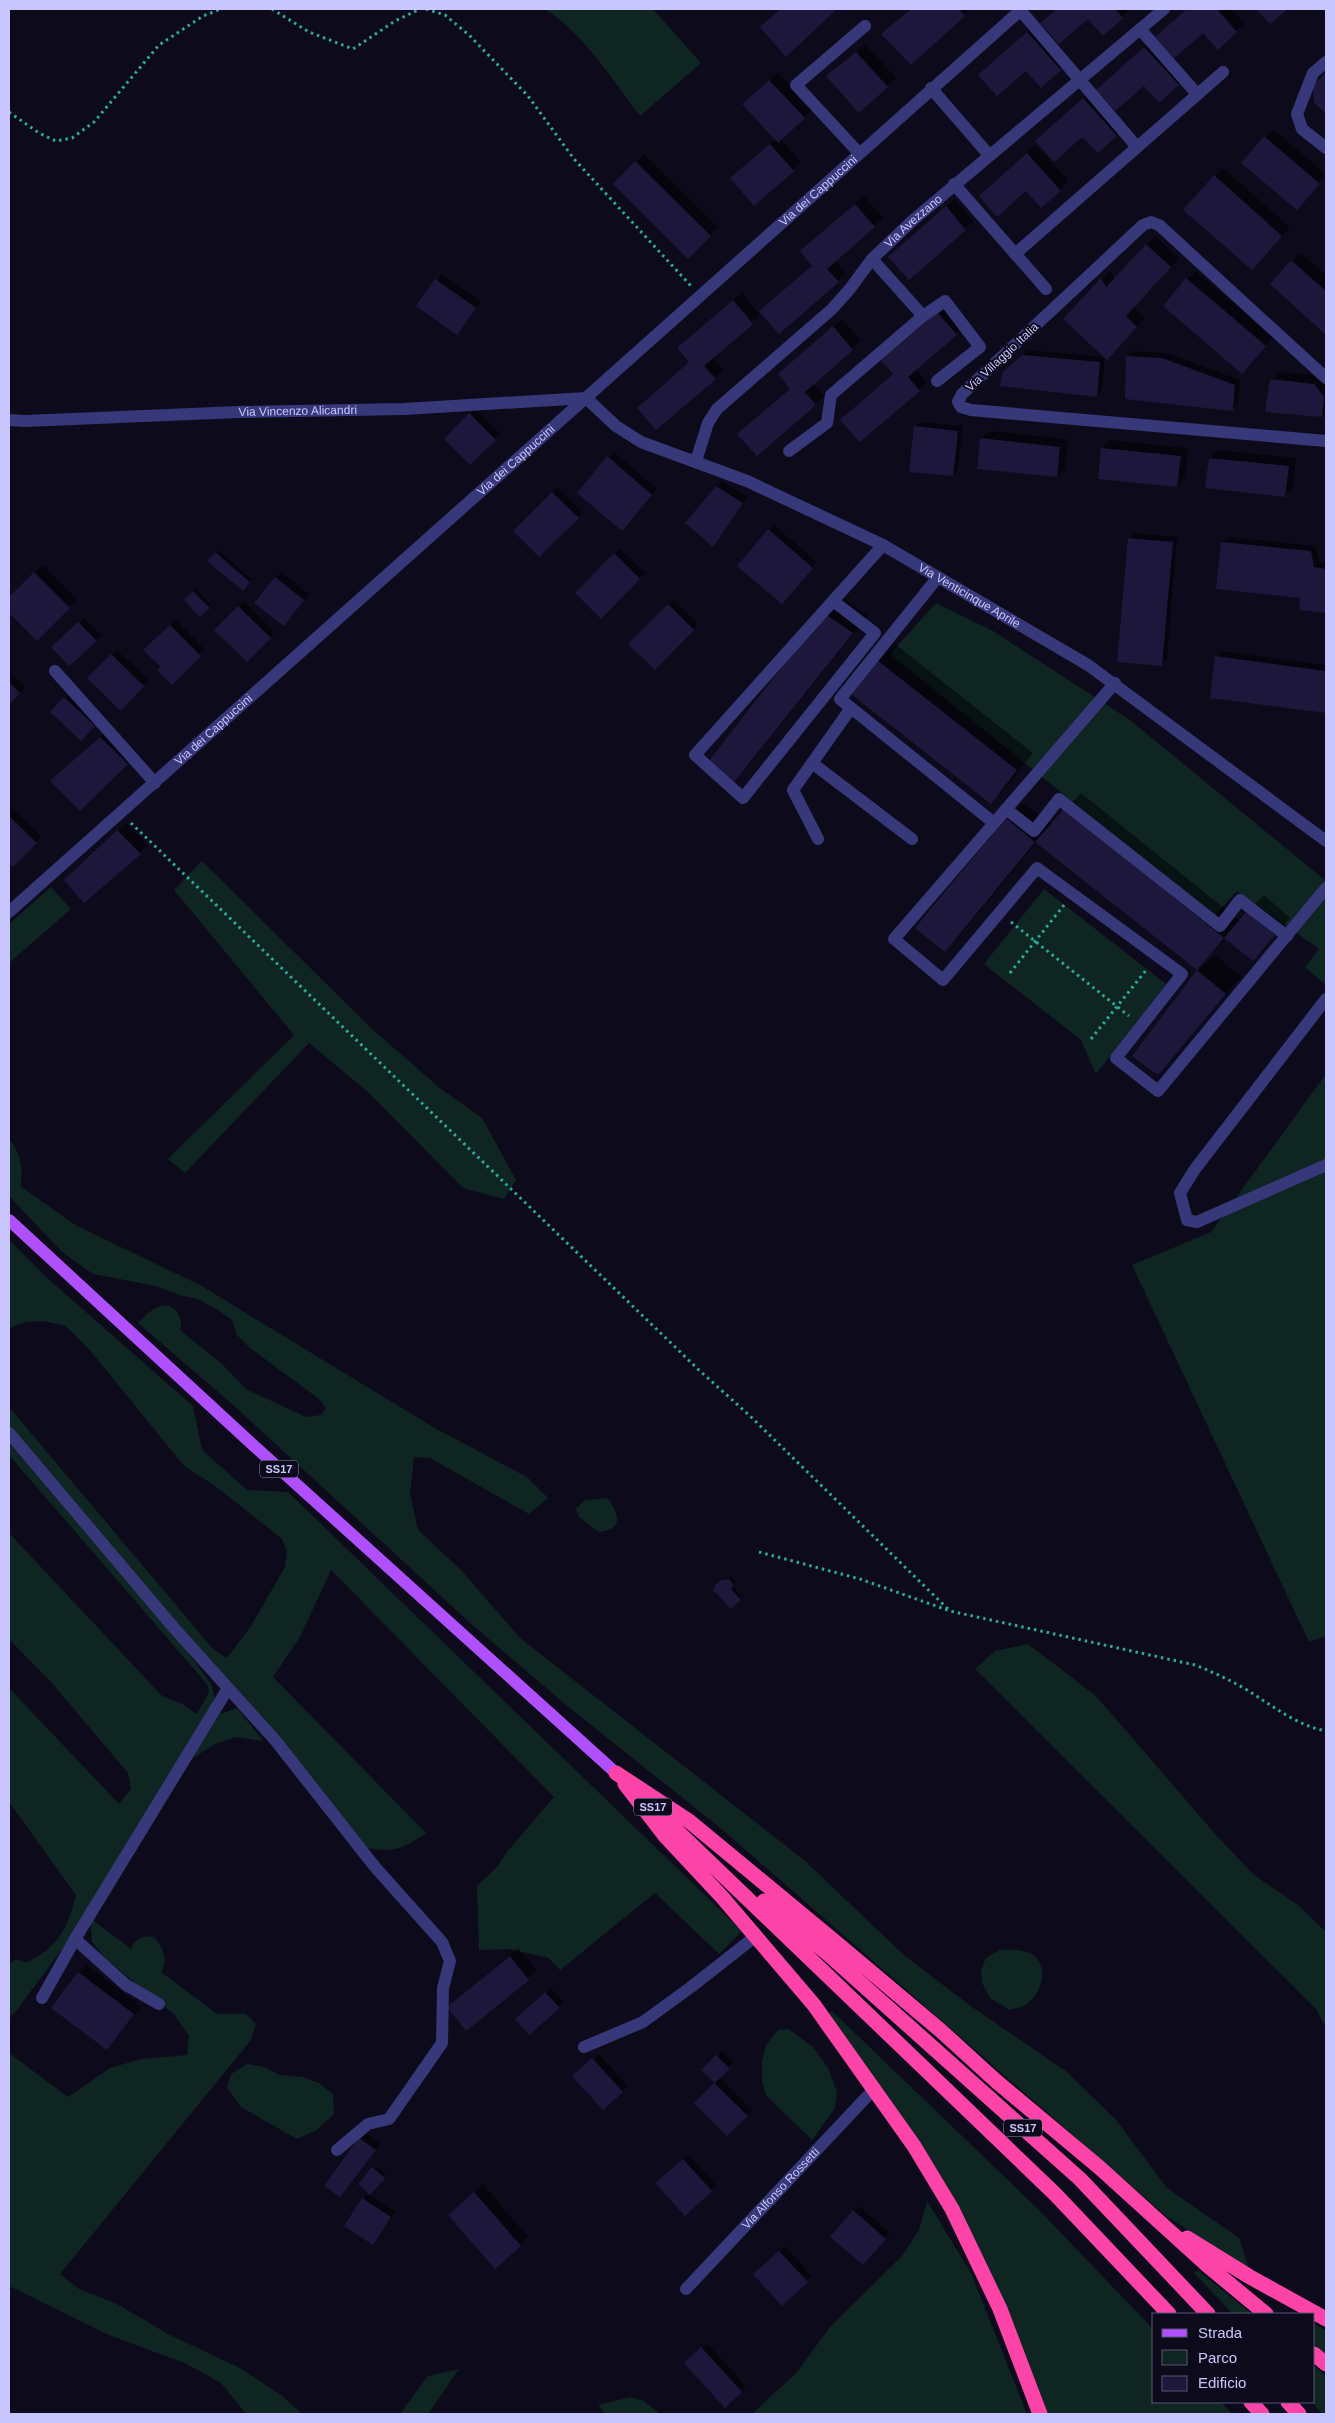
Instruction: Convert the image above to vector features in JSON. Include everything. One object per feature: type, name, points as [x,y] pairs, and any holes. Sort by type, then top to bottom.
[{"type":"highway","name":"SS17","points":[[616,1773],[689,1840],[1055,2194],[1168,2313]]},
{"type":"highway","points":[[616,1773],[665,1836],[756,1936],[814,2005],[875,2088],[914,2146],[952,2209],[1000,2309],[1040,2414]]},
{"type":"highway","points":[[616,1773],[689,1821],[940,2030],[1265,2313]]},
{"type":"highway","name":"SS17","points":[[689,1840],[827,1953],[1072,2172],[1207,2313]]},
{"type":"highway","points":[[1154,2217],[1250,2277],[1326,2319]]},
{"type":"highway","points":[[1315,2355],[1326,2364]]},
{"type":"highway","points":[[1252,2403],[1262,2414]]},
{"type":"highway","points":[[1289,2403],[1299,2414]]},
{"type":"main road","name":"SS17","points":[[9,1220],[253,1445],[616,1773]]},
{"type":"street","name":"Via dei Cappuccini","points":[[9,912],[1021,9]]},
{"type":"street","points":[[1021,9],[1078,81],[1137,148]]},
{"type":"street","name":"Via Avezzano","points":[[696,461],[708,423],[717,409],[832,309],[872,259],[954,184],[1164,9]]},
{"type":"street","points":[[859,153],[796,85],[865,26]]},
{"type":"street","points":[[1140,29],[1197,94]]},
{"type":"street","points":[[1326,62],[1313,73],[1297,114],[1302,129],[1326,148]]},
{"type":"street","points":[[1015,254],[1223,72]]},
{"type":"street","points":[[931,88],[989,155]]},
{"type":"street","points":[[954,184],[1046,289]]},
{"type":"street","name":"Via Villaggio Italia","points":[[1326,378],[1158,225],[1151,222],[1143,225],[962,394],[958,402],[961,407],[971,410],[1326,441]]},
{"type":"street","points":[[872,259],[923,316]]},
{"type":"street","points":[[789,451],[827,423],[831,395],[923,316],[945,300],[980,347],[937,381]]},
{"type":"street","name":"Via Venticinque Aprile","points":[[586,398],[616,426],[641,442],[696,461],[804,506],[883,546],[1088,665],[1115,683],[1326,841]]},
{"type":"street","name":"Via Vincenzo Alicandri","points":[[9,420],[25,421],[239,412],[404,409],[586,398]]},
{"type":"street","points":[[833,602],[875,633],[743,798],[695,755],[883,546]]},
{"type":"street","points":[[938,577],[840,699],[994,823]]},
{"type":"street","points":[[55,671],[154,783]]},
{"type":"street","points":[[1115,683],[894,939],[943,980],[1037,868],[1182,974],[1116,1058],[1158,1091],[1326,888]]},
{"type":"street","points":[[818,838],[793,790],[851,708]]},
{"type":"street","points":[[812,763],[912,838]]},
{"type":"street","points":[[1006,809],[1034,831],[1059,799],[1220,926],[1240,900],[1286,936]]},
{"type":"street","points":[[1326,999],[1195,1169],[1180,1193],[1182,1207],[1187,1220],[1197,1222],[1326,1165]]},
{"type":"street","points":[[9,1433],[227,1690],[275,1740],[375,1867],[442,1942],[450,1961],[443,1988],[442,2043],[389,2119],[368,2124],[337,2150]]},
{"type":"street","points":[[42,1998],[75,1939],[227,1690]]},
{"type":"street","points":[[584,2047],[643,2022],[756,1936]]},
{"type":"street","points":[[75,1939],[126,1985],[159,2004]]},
{"type":"street","name":"Via Alfonso Rossetti","points":[[686,2289],[875,2088]]},
{"type":"path","points":[[9,112],[39,133],[56,141],[72,138],[94,122],[159,45],[203,16],[221,9]]},
{"type":"path","points":[[272,9],[309,32],[353,49],[395,21],[420,9]]},
{"type":"path","points":[[426,9],[445,15],[469,35],[528,96],[574,159],[699,296]]},
{"type":"path","points":[[121,813],[700,1371],[749,1415],[950,1611]]},
{"type":"path","points":[[1010,973],[1072,894]]},
{"type":"path","points":[[999,913],[1141,1026]]},
{"type":"path","points":[[1091,1039],[1157,956]]},
{"type":"path","points":[[759,1552],[860,1580],[950,1611],[1195,1664],[1221,1675],[1281,1712],[1313,1728],[1326,1731]]},
{"type":"green space","points":[[545,9],[653,9],[701,63],[640,116],[597,58],[573,32]]},
{"type":"green space","points":[[936,603],[993,631],[1130,720],[1326,881],[1326,985],[1305,967],[1319,949],[1237,891],[1214,916],[890,654]]},
{"type":"green space","points":[[202,861],[373,1030],[441,1089],[482,1118],[516,1180],[504,1199],[463,1188],[369,1093],[309,1043],[185,1173],[168,1159],[294,1035],[174,890]]},
{"type":"green space","points":[[51,887],[71,909],[9,963],[9,924]]},
{"type":"green space","points":[[1044,889],[1166,984],[1096,1074],[1081,1040],[984,964]]},
{"type":"green space","points":[[1326,1074],[1326,1636],[1309,1642],[1132,1265],[1211,1232]]},
{"type":"green space","points":[[9,1139],[16,1149],[20,1161],[22,1174],[20,1186],[77,1226],[200,1285],[433,1427],[527,1477],[548,1498],[529,1514],[430,1458],[414,1457],[410,1494],[418,1530],[461,1570],[520,1638],[804,1860],[905,1956],[972,2007],[1067,2072],[1117,2121],[1167,2188],[1239,2238],[1249,2269],[1166,2216],[718,1826],[571,1709],[468,1621],[231,1403],[138,1323],[158,1307],[169,1306],[174,1308],[179,1316],[180,1330],[222,1364],[246,1389],[306,1417],[321,1415],[326,1408],[319,1399],[250,1348],[237,1335],[232,1320],[218,1310],[198,1299],[179,1295],[156,1286],[93,1274],[62,1252],[9,1196]]},
{"type":"green space","points":[[9,1240],[46,1277],[193,1406],[202,1450],[247,1490],[288,1492],[742,1931],[719,1954],[655,1893],[560,1970],[549,1958],[509,1949],[479,1950],[477,1886],[497,1867],[507,1852],[554,1797],[331,1570],[300,1637],[273,1677],[426,1833],[409,1844],[396,1849],[381,1850],[362,1847],[9,1428],[9,1407],[213,1649],[227,1658],[251,1626],[285,1567],[287,1552],[282,1539],[214,1485],[184,1466],[89,1349],[66,1326],[43,1321],[25,1322],[9,1328]]},
{"type":"green space","points":[[9,1443],[187,1651],[211,1684],[216,1703],[89,1913],[17,2010],[9,2018],[9,1964],[16,1959],[26,1963],[37,1957],[54,1943],[65,1927],[76,1895],[9,1802],[9,1688],[119,1804],[131,1789],[128,1773],[51,1682],[9,1639],[9,1533],[162,1696],[182,1704],[197,1714],[209,1692],[207,1684],[9,1455]]},
{"type":"green space","points":[[608,1498],[617,1515],[616,1524],[612,1528],[599,1532],[579,1517],[576,1509],[585,1500]]},
{"type":"green space","points":[[1028,1644],[1096,1696],[1217,1836],[1254,1875],[1298,1905],[1326,1932],[1326,2029],[1317,2010],[975,1669],[995,1651]]},
{"type":"green space","points":[[237,1708],[263,1741],[235,1737],[213,1745],[189,1761],[220,1714]]},
{"type":"green space","points":[[90,1918],[131,1949],[134,1942],[140,1938],[154,1937],[160,1945],[165,1958],[161,1972],[217,2014],[246,2014],[256,2024],[251,2040],[60,2274],[79,2289],[117,2304],[168,2334],[240,2368],[281,2395],[302,2414],[246,2414],[221,2383],[187,2364],[109,2335],[9,2286],[9,2053],[68,2097],[110,2068],[141,2059],[187,2055],[189,2036],[174,2014],[104,1957],[92,1942]]},
{"type":"green space","points":[[1000,1950],[1027,1952],[1034,1956],[1042,1968],[1041,1984],[1038,1991],[1024,2006],[1010,2010],[990,1998],[982,1983],[981,1970],[986,1958]]},
{"type":"green space","points":[[832,2011],[1039,2210],[1152,2328],[1152,2403],[1222,2403],[1232,2414],[1046,2414],[1040,2394],[1005,2307],[880,2085],[829,2013]]},
{"type":"green space","points":[[789,2029],[813,2047],[828,2068],[837,2092],[835,2108],[812,2140],[766,2095],[762,2080],[762,2061],[766,2045],[778,2030]]},
{"type":"green space","points":[[247,2064],[264,2067],[280,2075],[302,2077],[319,2083],[333,2094],[334,2114],[317,2130],[297,2139],[241,2107],[227,2088],[231,2074]]},
{"type":"green space","points":[[927,2201],[971,2273],[1027,2414],[752,2414],[797,2372],[830,2327],[902,2256],[919,2230]]},
{"type":"green space","points":[[1199,2271],[1251,2313],[1232,2313],[1193,2272]]},
{"type":"green space","points":[[1315,2325],[1326,2331],[1326,2355],[1315,2345]]},
{"type":"green space","points":[[1315,2367],[1326,2376],[1326,2414],[1322,2414],[1313,2403],[1315,2403]]},
{"type":"green space","points":[[459,2369],[428,2414],[400,2414],[428,2376]]},
{"type":"green space","points":[[630,2397],[644,2401],[660,2414],[606,2414],[598,2405]]},
{"type":"building","points":[[781,9],[837,9],[786,57],[760,27]]},
{"type":"building","points":[[911,9],[959,9],[965,16],[911,65],[881,34]]},
{"type":"building","points":[[1057,9],[1115,9],[1123,18],[1103,36],[1088,19],[1059,44],[1040,23]]},
{"type":"building","points":[[1187,9],[1217,9],[1237,32],[1218,50],[1203,33],[1174,58],[1155,37]]},
{"type":"building","points":[[1256,9],[1288,9],[1270,24]]},
{"type":"building","points":[[1027,32],[1061,70],[1041,88],[1026,71],[997,96],[978,75]]},
{"type":"building","points":[[1144,47],[1179,85],[1159,103],[1144,86],[1115,111],[1096,90]]},
{"type":"building","points":[[856,52],[888,87],[859,113],[826,76]]},
{"type":"building","points":[[1326,73],[1326,114],[1314,102],[1313,85]]},
{"type":"building","points":[[769,80],[805,118],[778,143],[742,104]]},
{"type":"building","points":[[1083,98],[1117,136],[1098,153],[1082,137],[1054,162],[1035,141]]},
{"type":"building","points":[[1264,136],[1320,184],[1297,210],[1241,163]]},
{"type":"building","points":[[770,144],[794,171],[754,206],[730,178]]},
{"type":"building","points":[[1027,153],[1061,191],[1041,208],[1026,191],[997,217],[979,196]]},
{"type":"building","points":[[635,161],[711,236],[688,259],[613,184]]},
{"type":"building","points":[[1214,175],[1282,236],[1252,270],[1183,210]]},
{"type":"building","points":[[855,204],[875,227],[827,269],[839,282],[779,334],[759,311],[812,266],[800,251]]},
{"type":"building","points":[[946,206],[966,230],[909,280],[888,257]]},
{"type":"building","points":[[1146,244],[1171,267],[1126,316],[1137,327],[1107,360],[1063,319],[1101,278],[1106,287]]},
{"type":"building","points":[[1291,260],[1326,291],[1326,335],[1270,284]]},
{"type":"building","points":[[1186,278],[1266,346],[1242,374],[1163,306]]},
{"type":"building","points":[[435,279],[476,308],[457,335],[416,306]]},
{"type":"building","points":[[733,300],[753,324],[704,366],[716,379],[656,430],[637,408],[689,362],[677,348]]},
{"type":"building","points":[[937,312],[957,335],[908,377],[920,391],[860,442],[840,420],[893,374],[881,360]]},
{"type":"building","points":[[833,326],[853,350],[805,392],[816,405],[757,456],[737,434],[790,389],[778,374]]},
{"type":"building","points":[[1022,355],[1100,362],[1097,397],[1000,386],[1002,373]]},
{"type":"building","points":[[1126,356],[1162,358],[1235,385],[1233,411],[1125,399]]},
{"type":"building","points":[[1270,379],[1314,384],[1324,397],[1322,417],[1265,412]]},
{"type":"building","points":[[469,413],[496,440],[470,465],[444,439]]},
{"type":"building","points":[[914,426],[958,431],[953,476],[909,472]]},
{"type":"building","points":[[980,438],[1060,447],[1057,477],[977,469]]},
{"type":"building","points":[[1101,448],[1181,456],[1177,487],[1098,479]]},
{"type":"building","points":[[607,456],[652,495],[622,531],[577,493]]},
{"type":"building","points":[[1209,458],[1289,466],[1285,497],[1205,488]]},
{"type":"building","points":[[716,486],[743,503],[713,547],[685,523]]},
{"type":"building","points":[[552,492],[579,518],[539,557],[513,531]]},
{"type":"building","points":[[768,529],[813,568],[782,604],[737,566]]},
{"type":"building","points":[[1128,538],[1173,542],[1162,666],[1117,662]]},
{"type":"building","points":[[1221,542],[1311,551],[1314,567],[1326,569],[1326,613],[1299,610],[1300,598],[1216,589]]},
{"type":"building","points":[[215,552],[250,582],[243,591],[207,561]]},
{"type":"building","points":[[614,553],[640,579],[601,619],[575,593]]},
{"type":"building","points":[[34,572],[70,608],[37,641],[9,613],[9,597]]},
{"type":"building","points":[[275,577],[304,600],[284,626],[254,603]]},
{"type":"building","points":[[193,591],[210,608],[200,617],[184,600]]},
{"type":"building","points":[[668,604],[694,630],[655,670],[628,644]]},
{"type":"building","points":[[238,606],[271,638],[247,662],[214,630]]},
{"type":"building","points":[[824,613],[853,633],[734,782],[708,762]]},
{"type":"building","points":[[78,622],[97,641],[69,666],[51,647]]},
{"type":"building","points":[[170,625],[201,656],[172,685],[157,670],[161,667],[143,650]]},
{"type":"building","points":[[111,654],[144,686],[121,711],[87,678]]},
{"type":"building","points":[[1215,656],[1326,671],[1326,713],[1210,698]]},
{"type":"building","points":[[877,660],[1017,770],[991,804],[851,694]]},
{"type":"building","points":[[9,682],[20,693],[9,705]]},
{"type":"building","points":[[64,697],[95,726],[81,741],[50,712]]},
{"type":"building","points":[[100,737],[128,764],[80,811],[50,781]]},
{"type":"building","points":[[1064,809],[1224,938],[1197,970],[1035,842]]},
{"type":"building","points":[[9,816],[37,843],[13,867],[9,863]]},
{"type":"building","points":[[1006,818],[1035,842],[945,952],[915,928]]},
{"type":"building","points":[[117,830],[141,854],[84,903],[64,880]]},
{"type":"building","points":[[1247,911],[1275,935],[1253,961],[1224,938]]},
{"type":"building","points":[[1197,970],[1226,994],[1158,1075],[1132,1056]]},
{"type":"building","points":[[729,1579],[734,1585],[731,1589],[741,1600],[731,1609],[713,1590],[716,1584],[722,1580]]},
{"type":"building","points":[[510,1956],[529,1980],[466,2031],[447,2007]]},
{"type":"building","points":[[78,1972],[134,2014],[107,2050],[51,2008]]},
{"type":"building","points":[[545,1992],[560,2008],[529,2035],[515,2019]]},
{"type":"building","points":[[716,2055],[730,2069],[715,2083],[701,2070]]},
{"type":"building","points":[[592,2058],[623,2092],[603,2110],[572,2076]]},
{"type":"building","points":[[714,2083],[748,2116],[727,2136],[694,2103]]},
{"type":"building","points":[[359,2138],[376,2150],[340,2197],[324,2186]]},
{"type":"building","points":[[683,2159],[712,2191],[685,2216],[655,2183]]},
{"type":"building","points":[[372,2167],[385,2178],[370,2195],[358,2184]]},
{"type":"building","points":[[474,2192],[521,2246],[495,2269],[448,2215]]},
{"type":"building","points":[[362,2198],[391,2217],[373,2245],[344,2226]]},
{"type":"building","points":[[853,2210],[886,2239],[863,2265],[830,2237]]},
{"type":"building","points":[[779,2251],[808,2282],[782,2306],[753,2274]]},
{"type":"building","points":[[701,2347],[742,2392],[725,2408],[684,2363]]}]
